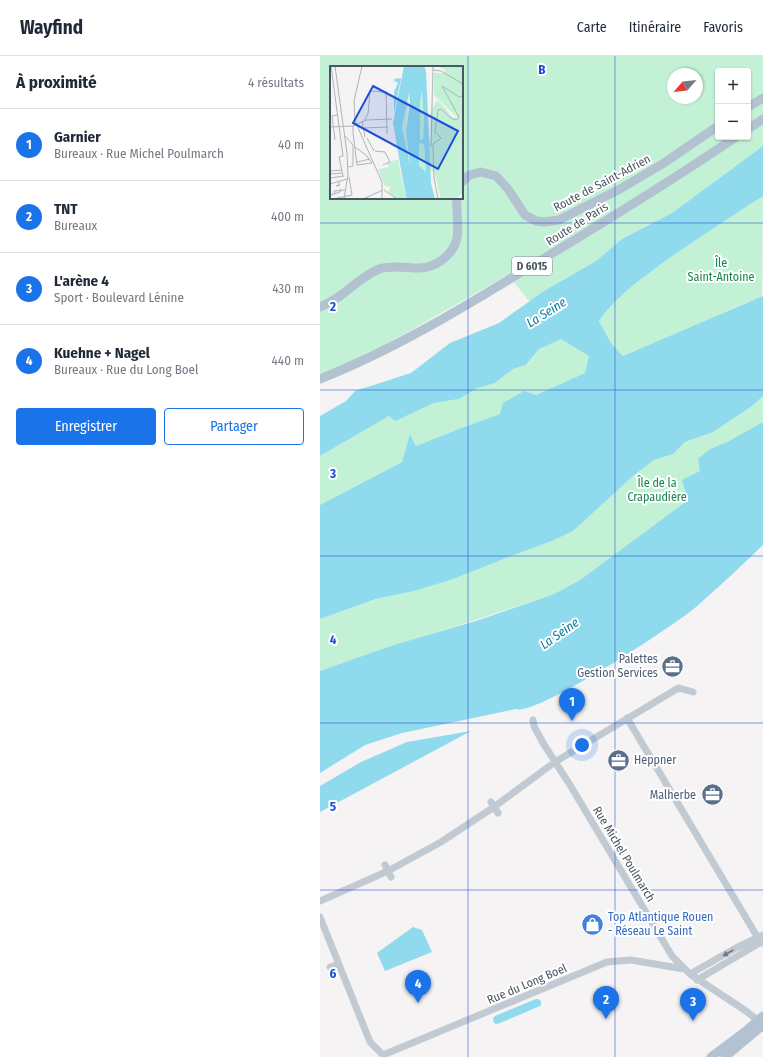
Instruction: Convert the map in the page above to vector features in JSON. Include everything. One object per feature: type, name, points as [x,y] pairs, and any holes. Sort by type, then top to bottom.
[{"type":"main road","points":[[751,105],[763,98]]},
{"type":"main road","points":[[751,127],[763,119]]},
{"type":"main road","name":"Route de Saint-Adrien","points":[[463,181],[468,175],[481,172],[496,176],[508,189],[525,215],[536,221],[544,222],[558,220],[620,189],[664,164],[715,128]]},
{"type":"main road","name":"Route de Paris","points":[[320,379],[368,359],[454,312],[598,226],[731,140]]},
{"type":"main road","points":[[320,307],[336,300],[371,273],[392,267],[422,268],[434,264],[445,257],[455,245],[457,239],[457,199]]},
{"type":"main road","points":[[711,1057],[747,1030],[762,1021]]},
{"type":"main road","points":[[725,1057],[762,1021]]},
{"type":"street","points":[[320,901],[388,871],[418,851],[446,838],[494,807],[554,762],[678,689],[693,692]]},
{"type":"street","points":[[627,718],[761,939]]},
{"type":"street","name":"Rue Michel Poulmarch","points":[[533,720],[536,732],[570,785],[669,951],[684,969],[697,980],[762,1021]]},
{"type":"street","points":[[320,917],[339,964],[330,967]]},
{"type":"street","points":[[690,974],[736,948],[761,939]]},
{"type":"street","points":[[697,980],[761,939]]},
{"type":"street","name":"Rue du Long Boel","points":[[339,964],[370,1042],[383,1055],[607,962],[631,960],[684,969]]},
{"type":"green space","points":[[320,56],[763,56],[763,146],[672,213],[622,239],[596,261],[544,291],[530,302],[508,275],[344,368],[320,377]]},
{"type":"green space","name":"Île Saint-Antoine","points":[[763,196],[762,297],[623,356],[611,343],[599,321],[607,311],[624,293],[651,271]]},
{"type":"green space","points":[[561,338],[589,356],[585,373],[536,395],[500,414],[416,446],[411,435],[402,462],[320,505],[320,456],[389,416],[395,420],[434,403],[459,399],[477,387],[495,383],[513,369],[527,365],[539,349]]},
{"type":"green space","name":"Île de la Crapaudière","points":[[763,396],[763,422],[727,442],[710,449],[688,500],[580,580],[554,594],[320,671],[320,619],[377,599],[414,591],[552,541],[572,531],[633,476],[654,460],[673,454],[685,442],[713,432],[752,406]]},
{"type":"water","name":"La Seine","points":[[763,146],[763,196],[694,241],[642,278],[606,311],[599,321],[611,343],[623,356],[763,296],[763,396],[752,406],[713,432],[685,442],[673,454],[654,460],[633,476],[573,531],[552,541],[453,579],[414,591],[376,599],[320,619],[320,505],[402,462],[410,434],[416,446],[500,414],[503,403],[524,391],[536,395],[585,373],[589,356],[561,339],[539,349],[526,365],[513,369],[495,383],[477,388],[459,399],[434,403],[395,421],[389,416],[320,456],[320,416],[346,401],[355,391],[411,373],[450,343],[499,323],[544,291],[596,261],[622,239],[672,213]]},
{"type":"water","name":"La Seine","points":[[763,422],[763,545],[696,607],[662,632],[577,685],[550,699],[529,707],[402,733],[365,745],[320,773],[320,671],[391,646],[479,620],[554,594],[580,580],[688,500],[682,480],[700,471],[698,459],[710,449],[727,442]]},
{"type":"water","points":[[471,731],[320,812],[320,786],[361,762],[407,742]]},
{"type":"water","points":[[413,927],[422,930],[432,952],[385,971],[377,953]]},
{"type":"water","points":[[536,999],[541,1001],[540,1006],[500,1023],[494,1023],[493,1019],[495,1016]]},
{"type":"place","name":"Palettes Gestion Services","points":[[673,666]]},
{"type":"place","name":"Garnier","points":[[572,721]]},
{"type":"place","name":"Heppner","points":[[619,760]]},
{"type":"place","name":"Malherbe","points":[[712,795]]},
{"type":"place","name":"Top Atlantique Rouen - Réseau Le Saint","points":[[592,924]]},
{"type":"place","name":"Kuehne + Nagel","points":[[418,1003]]},
{"type":"place","name":"TNT","points":[[606,1019]]},
{"type":"place","name":"L'arène 4","points":[[693,1021]]}]
